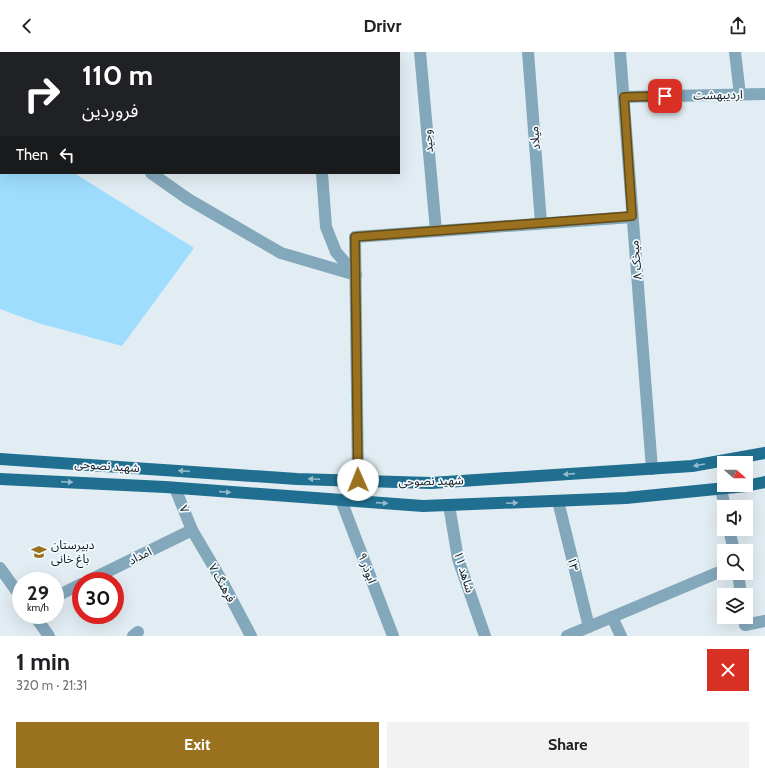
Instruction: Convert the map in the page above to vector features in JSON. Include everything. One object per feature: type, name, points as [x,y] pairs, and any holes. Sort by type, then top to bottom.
[{"type":"main road","name":"شهید نصوحی","points":[[0,459],[297,478],[431,482],[692,466],[765,453]]},
{"type":"main road","points":[[44,462],[46,481]]},
{"type":"main road","name":"شهید نصوحی","points":[[0,479],[175,488],[423,506],[626,498],[717,489]]},
{"type":"main road","name":"شهید نصوحی","points":[[753,485],[765,482]]},
{"type":"street","name":"وحید","points":[[420,52],[436,231]]},
{"type":"street","name":"میلاد","points":[[528,52],[542,223]]},
{"type":"street","name":"میخک ۸","points":[[620,52],[652,469]]},
{"type":"street","points":[[735,52],[740,95]]},
{"type":"street","name":"اردیبهشت","points":[[624,97],[765,94]]},
{"type":"street","points":[[152,174],[188,199],[281,253],[356,275]]},
{"type":"street","points":[[322,174],[326,227],[336,252],[356,275]]},
{"type":"street","points":[[358,480],[355,237],[632,216]]},
{"type":"street","name":"۷","points":[[175,488],[192,530]]},
{"type":"street","name":"ابوذر ۹","points":[[341,500],[393,636]]},
{"type":"street","name":"۱۳","points":[[558,501],[589,627]]},
{"type":"street","name":"شاهد ۱۱","points":[[449,506],[458,559],[485,636]]},
{"type":"street","name":"امداد","points":[[106,572],[192,530]]},
{"type":"street","name":"فرهنگ ۷","points":[[192,530],[222,581],[251,636]]},
{"type":"street","points":[[0,568],[12,585]]},
{"type":"street","points":[[567,636],[717,573]]},
{"type":"street","points":[[612,617],[621,636]]},
{"type":"street","points":[[745,626],[765,621]]},
{"type":"street","points":[[40,624],[48,636]]},
{"type":"shaded area","points":[[0,174],[76,174],[194,248],[122,346],[38,323],[0,309]]},
{"type":"place","name":"دبیرستان باغ خانی","points":[[39,552]]},
{"type":"route","points":[[358,480],[355,237],[632,216],[624,97],[665,96]]}]
